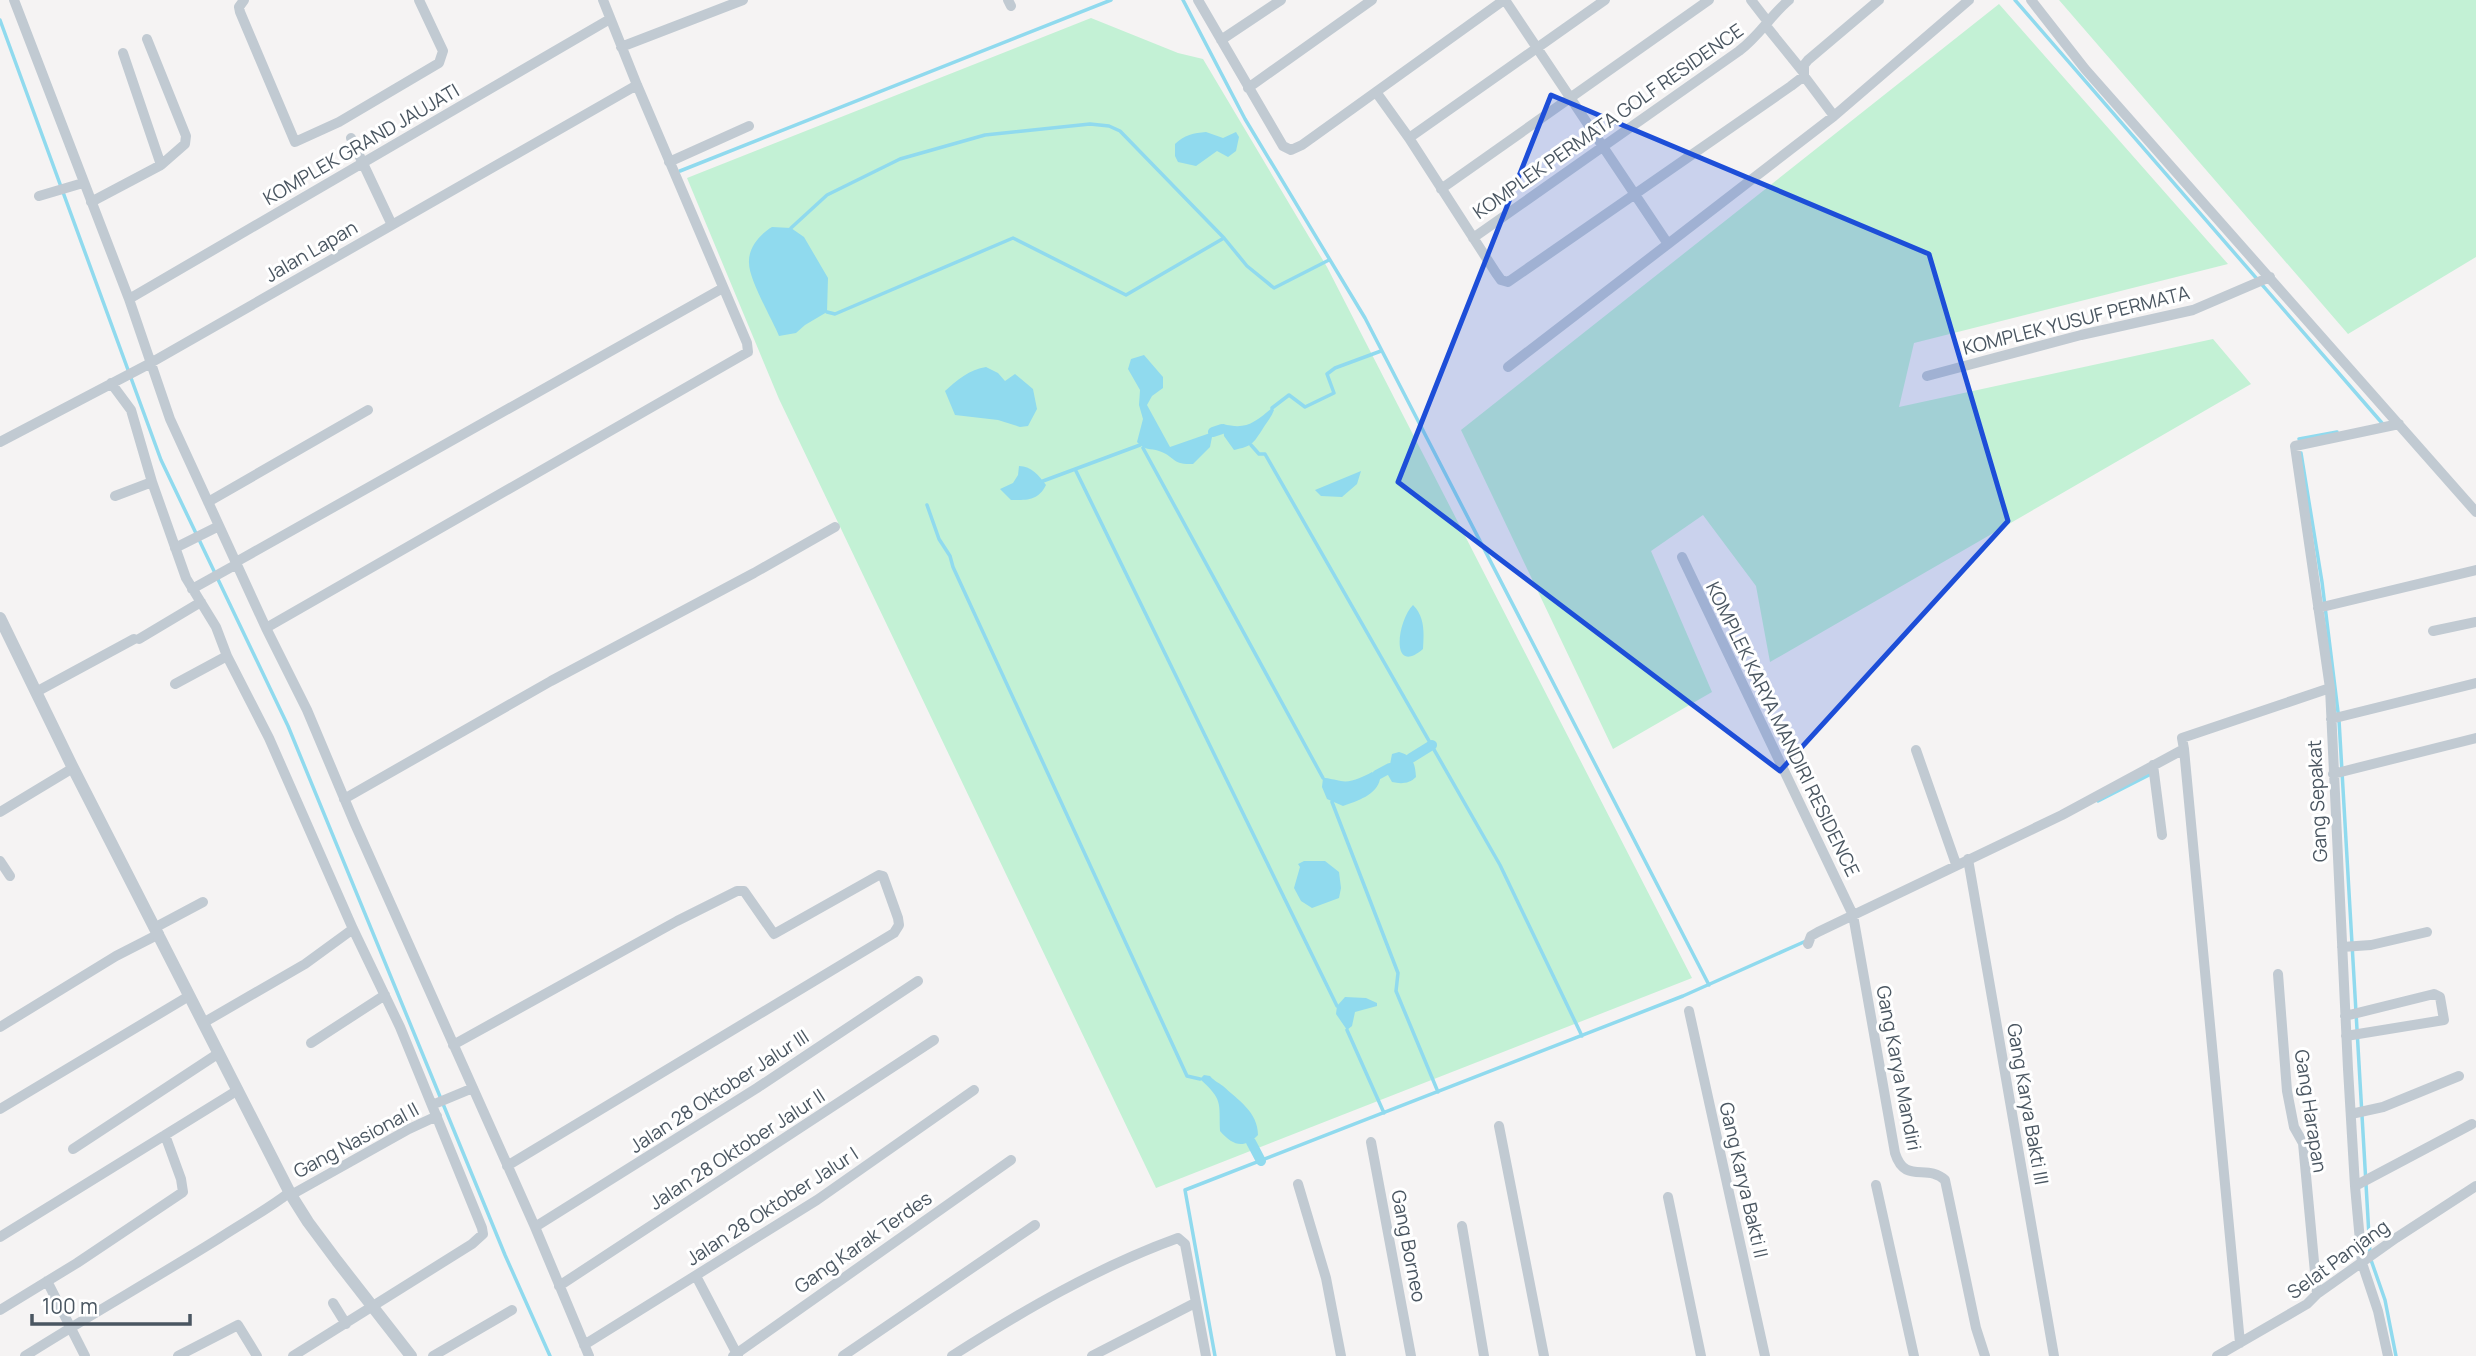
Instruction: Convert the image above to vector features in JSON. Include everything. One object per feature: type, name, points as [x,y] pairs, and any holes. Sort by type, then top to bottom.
[{"type":"street","points":[[14,0],[77,185],[91,202],[129,299],[170,419],[266,628],[307,710],[535,1227],[586,1351]]},
{"type":"street","points":[[244,0],[239,7],[240,12],[295,142],[339,122],[439,63],[443,51],[419,0]]},
{"type":"street","points":[[266,628],[748,352],[747,343],[603,0]]},
{"type":"street","points":[[621,47],[743,0]]},
{"type":"street","points":[[1198,0],[1283,146],[1290,150],[1301,145],[1505,0],[1668,244]]},
{"type":"street","points":[[1221,40],[1280,0]]},
{"type":"street","points":[[1248,88],[1372,0]]},
{"type":"street","points":[[1409,138],[1605,0]]},
{"type":"street","points":[[1441,189],[1709,0]]},
{"type":"street","points":[[1751,0],[1834,116]]},
{"type":"street","name":"KOMPLEK PERMATA GOLF RESIDENCE","points":[[1472,238],[1739,51],[1756,38],[1789,0]]},
{"type":"street","points":[[1804,74],[1804,65],[1808,60],[1880,0]]},
{"type":"street","points":[[1508,367],[1834,116],[1969,0]]},
{"type":"street","points":[[2031,0],[2103,89],[2476,512]]},
{"type":"street","name":"KOMPLEK GRAND JAUJATI","points":[[129,299],[610,19]]},
{"type":"street","points":[[91,202],[161,165],[185,144],[186,136],[147,39]]},
{"type":"street","points":[[123,53],[161,165]]},
{"type":"street","points":[[1376,92],[1409,138],[1501,281],[1507,282],[1804,74]]},
{"type":"street","name":"Jalan Lapan","points":[[0,442],[149,364],[637,85]]},
{"type":"street","points":[[669,162],[749,126]]},
{"type":"street","points":[[351,138],[392,225]]},
{"type":"street","points":[[38,196],[77,185]]},
{"type":"street","name":"KOMPLEK YUSUF PERMATA","points":[[1927,376],[2081,335],[2193,310],[2270,276]]},
{"type":"street","points":[[196,587],[723,288]]},
{"type":"street","points":[[115,381],[131,410],[152,482],[201,602],[216,627],[227,656],[269,738],[353,929],[436,1103],[437,1116],[483,1234],[374,1307],[293,1356]]},
{"type":"street","points":[[208,502],[368,410]]},
{"type":"street","name":"Gang Sepakat","points":[[2388,1356],[2364,1262],[2349,947],[2335,774],[2335,718],[2323,607],[2295,446],[2399,424]]},
{"type":"street","points":[[115,496],[152,482]]},
{"type":"street","points":[[178,547],[219,526]]},
{"type":"street","points":[[344,799],[462,730],[835,527]]},
{"type":"street","name":"KOMPLEK KARYA MANDIRI RESIDENCE","points":[[1682,557],[1853,915]]},
{"type":"street","points":[[2323,607],[2476,570]]},
{"type":"street","points":[[36,692],[201,602]]},
{"type":"street","points":[[0,618],[73,768],[290,1193],[322,1242],[411,1356]]},
{"type":"street","points":[[2433,631],[2476,622]]},
{"type":"street","points":[[175,684],[227,656]]},
{"type":"street","points":[[2335,718],[2476,683]]},
{"type":"street","points":[[2240,1343],[2182,738],[2330,688]]},
{"type":"street","points":[[2335,774],[2476,738]]},
{"type":"street","points":[[1808,944],[1814,934],[1965,864],[2153,770],[2184,749]]},
{"type":"street","name":"Gang Karya Bakti III","points":[[1916,750],[1965,864],[2054,1356]]},
{"type":"street","points":[[0,812],[73,768]]},
{"type":"street","points":[[2153,770],[2161,835]]},
{"type":"street","points":[[0,861],[9,876]]},
{"type":"street","points":[[453,1045],[677,921],[741,889],[774,934],[858,886],[879,875],[883,876],[898,918],[899,925],[894,933],[634,1087],[507,1166]]},
{"type":"street","points":[[0,1027],[203,901]]},
{"type":"street","name":"Gang Karya Mandiri","points":[[1853,915],[1897,1160],[1912,1173],[1934,1173],[1945,1180],[1976,1328],[1985,1356]]},
{"type":"street","points":[[203,1023],[305,964],[353,929]]},
{"type":"street","points":[[2349,947],[2427,932]]},
{"type":"street","name":"Gang Harapan","points":[[2278,974],[2286,1081],[2294,1127],[2303,1143],[2317,1294]]},
{"type":"street","name":"Jalan 28 Oktober Jalur III","points":[[535,1227],[757,1088],[918,981]]},
{"type":"street","points":[[2352,1015],[2434,994],[2440,997],[2444,1020],[2354,1034]]},
{"type":"street","points":[[311,1043],[385,995]]},
{"type":"street","points":[[0,1109],[190,996]]},
{"type":"street","name":"Gang Karya Bakti II","points":[[1689,1011],[1765,1356]]},
{"type":"street","name":"Jalan 28 Oktober Jalur II","points":[[559,1286],[934,1040]]},
{"type":"street","points":[[73,1149],[219,1053]]},
{"type":"street","points":[[2358,1113],[2422,1093],[2459,1076]]},
{"type":"street","points":[[436,1103],[473,1088]]},
{"type":"street","points":[[0,1237],[238,1090]]},
{"type":"street","name":"Jalan 28 Oktober Jalur I","points":[[586,1351],[696,1276],[817,1200],[974,1090]]},
{"type":"street","name":"Gang Nasional II","points":[[24,1356],[290,1193],[437,1116]]},
{"type":"street","points":[[2362,1182],[2414,1157],[2472,1124]]},
{"type":"street","points":[[1499,1126],[1544,1356]]},
{"type":"street","points":[[0,1310],[183,1192],[165,1135]]},
{"type":"street","name":"Gang Borneo","points":[[1371,1142],[1411,1356]]},
{"type":"street","name":"Gang Karak Terdes","points":[[736,1355],[1011,1160]]},
{"type":"street","points":[[1298,1184],[1326,1278],[1341,1355]]},
{"type":"street","points":[[1876,1185],[1914,1356]]},
{"type":"street","name":"Selat Panjang","points":[[2222,1355],[2307,1304],[2317,1294],[2476,1186]]},
{"type":"street","points":[[1668,1197],[1701,1356]]},
{"type":"street","points":[[843,1356],[1035,1225]]},
{"type":"street","points":[[1462,1226],[1484,1356]]},
{"type":"street","points":[[952,1356],[1060,1291],[1144,1250],[1178,1238],[1185,1244],[1206,1356]]},
{"type":"street","points":[[696,1276],[736,1355]]},
{"type":"street","points":[[47,1281],[85,1356]]},
{"type":"street","points":[[333,1303],[346,1324]]},
{"type":"street","points":[[1091,1356],[1195,1303]]},
{"type":"street","points":[[433,1356],[512,1310]]},
{"type":"street","points":[[178,1356],[239,1325],[257,1356]]},
{"type":"highlighted area","points":[[1551,95],[1929,254],[2008,521],[1780,771],[1398,482]]},
{"type":"green space","points":[[2059,0],[2476,0],[2476,257],[2348,334]]},
{"type":"green space","points":[[1999,4],[2228,264],[1914,343],[1899,407],[2213,339],[2251,384],[1770,662],[1756,586],[1703,515],[1651,551],[1712,692],[1613,749],[1461,430]]},
{"type":"green space","points":[[1091,18],[1178,53],[1203,59],[1327,267],[1692,978],[1156,1188],[779,399],[687,178]]},
{"type":"water","points":[[1206,132],[1223,138],[1236,132],[1239,137],[1236,151],[1228,157],[1217,151],[1196,166],[1178,162],[1175,144],[1189,135]]},
{"type":"water","points":[[772,227],[791,228],[804,237],[828,278],[827,312],[796,333],[779,336],[757,289],[749,263],[750,252],[756,242]]},
{"type":"water","points":[[1144,355],[1163,377],[1163,388],[1152,396],[1147,405],[1170,447],[1213,432],[1210,447],[1193,464],[1177,462],[1164,453],[1145,448],[1137,442],[1143,419],[1139,405],[1140,390],[1128,369],[1131,359]]},
{"type":"water","points":[[986,367],[998,373],[1005,381],[1015,374],[1033,389],[1037,409],[1028,426],[1020,427],[998,420],[955,415],[945,391],[969,373]]},
{"type":"water","points":[[1272,408],[1274,410],[1271,416],[1253,442],[1234,450],[1224,436],[1223,424],[1244,426]]},
{"type":"water","points":[[1019,466],[1031,470],[1046,485],[1036,497],[1011,500],[1000,489],[1013,483]]},
{"type":"water","points":[[1361,471],[1357,484],[1342,497],[1321,496],[1315,490]]},
{"type":"water","points":[[1413,605],[1422,620],[1423,649],[1412,656],[1405,656],[1401,652],[1400,633]]},
{"type":"water","points":[[1399,752],[1410,758],[1414,764],[1416,777],[1408,782],[1392,782],[1388,775],[1392,754]]},
{"type":"water","points":[[1372,772],[1380,779],[1375,789],[1366,797],[1343,806],[1327,799],[1322,787],[1323,778],[1349,781]]},
{"type":"water","points":[[1304,861],[1325,861],[1339,872],[1339,898],[1312,908],[1301,901],[1294,888],[1300,867],[1298,864]]},
{"type":"water","points":[[1345,997],[1366,998],[1377,1003],[1377,1006],[1355,1012],[1352,1026],[1347,1030],[1336,1014],[1337,1006]]},
{"type":"water","points":[[1204,1075],[1210,1076],[1223,1086],[1251,1113],[1258,1135],[1239,1144],[1229,1140],[1220,1131],[1218,1102],[1213,1092],[1200,1079]]},
{"type":"waterway","points":[[680,171],[1111,0]]},
{"type":"waterway","points":[[1183,0],[1245,119],[1365,318],[1709,985]]},
{"type":"waterway","points":[[2015,0],[2382,423]]},
{"type":"waterway","points":[[0,20],[161,460],[288,726],[505,1255],[550,1356]]},
{"type":"waterway","points":[[791,228],[827,195],[900,159],[985,135],[1090,124],[1109,126],[1120,131],[1224,238],[1247,266],[1274,288],[1329,260]]},
{"type":"waterway","points":[[827,312],[835,314],[1013,238],[1126,295],[1224,238]]},
{"type":"waterway","points":[[1272,408],[1289,395],[1305,407],[1334,393],[1327,374],[1335,368],[1381,351]]},
{"type":"waterway","points":[[1213,432],[1222,429]]},
{"type":"waterway","points":[[2299,439],[2337,432]]},
{"type":"waterway","points":[[1043,481],[1140,445]]},
{"type":"waterway","points":[[1251,445],[1259,454],[1265,454],[1500,865],[1582,1036]]},
{"type":"waterway","points":[[1143,448],[1323,778]]},
{"type":"waterway","points":[[2301,453],[2322,582],[2339,720],[2370,1253]]},
{"type":"waterway","points":[[1075,469],[1337,1006]]},
{"type":"waterway","points":[[927,505],[939,539],[950,556],[1187,1076],[1200,1079]]},
{"type":"waterway","points":[[1411,758],[1432,745]]},
{"type":"waterway","points":[[1377,775],[1390,768]]},
{"type":"waterway","points":[[2098,801],[2151,774]]},
{"type":"waterway","points":[[1332,802],[1398,973],[1396,991],[1438,1092]]},
{"type":"waterway","points":[[1215,1356],[1185,1190],[1683,996],[1806,941]]},
{"type":"waterway","points":[[1347,1030],[1384,1113]]},
{"type":"waterway","points":[[1251,1142],[1261,1161]]},
{"type":"waterway","points":[[2371,1260],[2385,1300],[2396,1356]]}]
